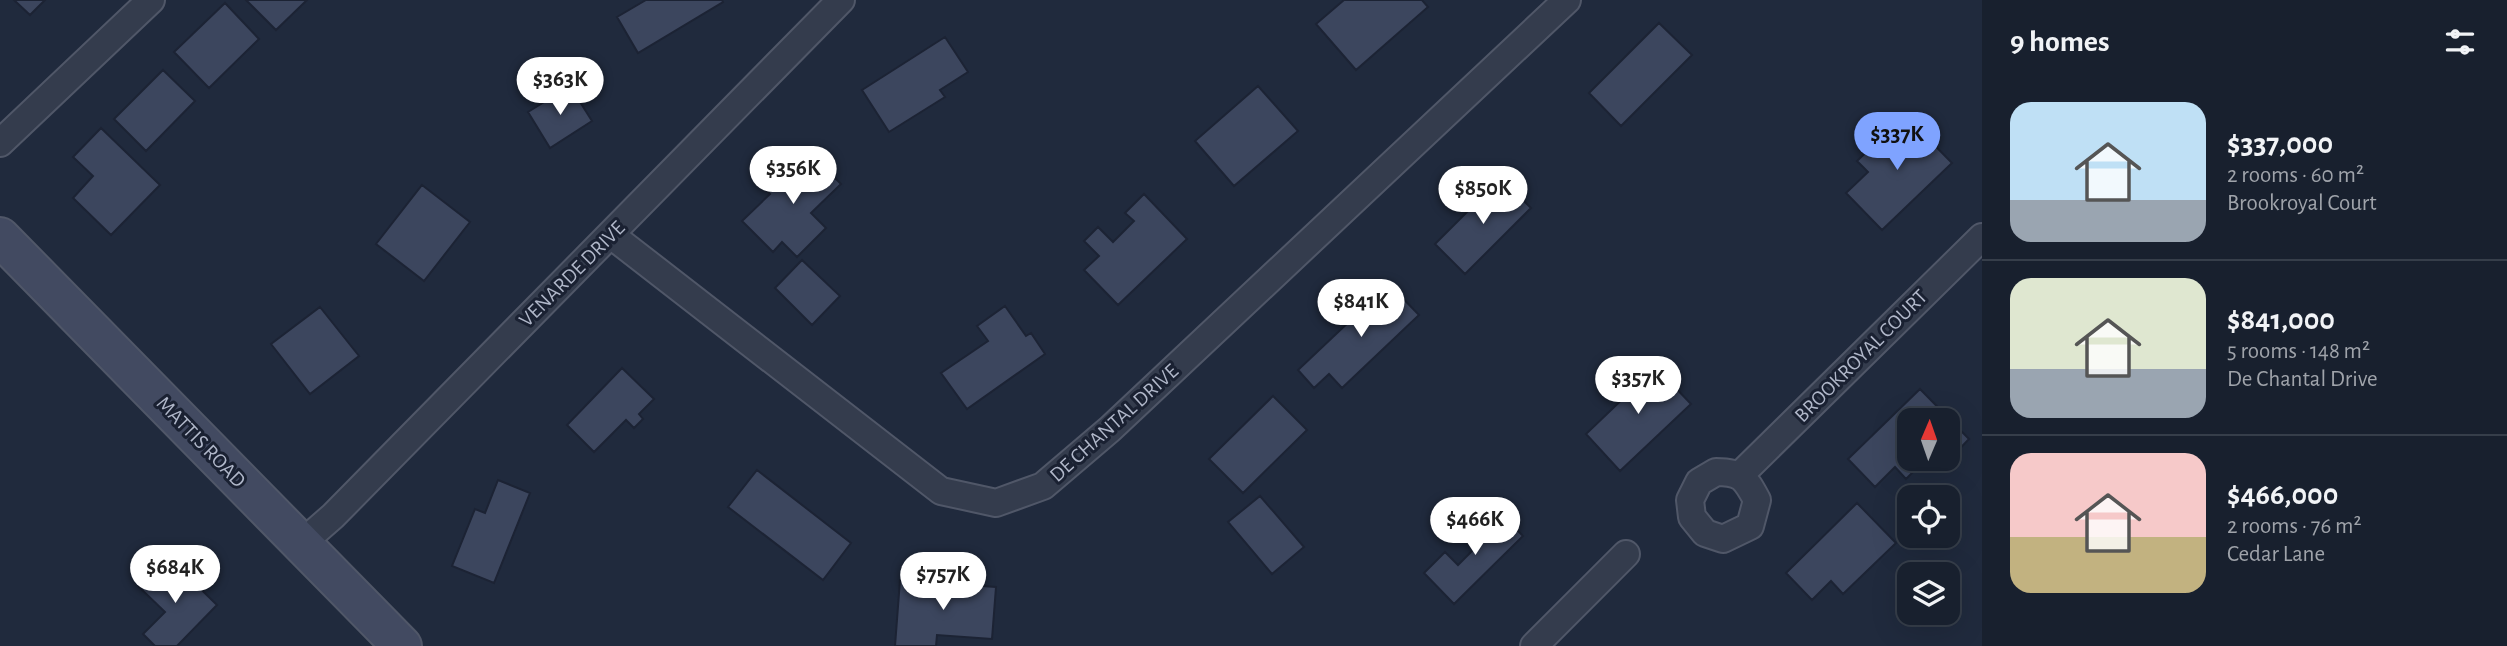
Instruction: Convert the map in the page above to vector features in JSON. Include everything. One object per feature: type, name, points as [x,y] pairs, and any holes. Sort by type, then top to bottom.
[{"type":"main road","name":"MATTIS ROAD","points":[[0,237],[402,646]]},
{"type":"street","points":[[0,143],[151,0]]},
{"type":"street","name":"VENARDE DRIVE","points":[[301,544],[333,516],[841,0]]},
{"type":"street","name":"DE CHANTAL DRIVE","points":[[611,235],[941,491],[996,503],[1043,486],[1110,429],[1567,0]]},
{"type":"street","name":"BROOKROYAL COURT","points":[[1740,475],[1982,237]]},
{"type":"street","points":[[1534,646],[1626,554]]},
{"type":"building","points":[[14,0],[45,0],[30,15]]},
{"type":"building","points":[[246,0],[307,0],[276,30]]},
{"type":"building","points":[[646,0],[723,2],[638,53],[617,17]]},
{"type":"building","points":[[1344,0],[1422,0],[1428,7],[1356,70],[1316,24]]},
{"type":"building","points":[[225,3],[259,39],[209,88],[174,52]]},
{"type":"building","points":[[1659,23],[1692,55],[1621,126],[1589,93]]},
{"type":"building","points":[[945,37],[968,72],[940,90],[945,97],[889,132],[862,90]]},
{"type":"building","points":[[163,70],[195,101],[146,151],[114,119]]},
{"type":"building","points":[[570,86],[592,121],[550,148],[528,112]]},
{"type":"building","points":[[1258,86],[1298,131],[1234,186],[1195,141]]},
{"type":"building","points":[[1905,115],[1952,163],[1882,230],[1846,193],[1868,172],[1857,161]]},
{"type":"building","points":[[101,128],[160,185],[111,235],[73,198],[93,176],[73,157]]},
{"type":"building","points":[[811,154],[841,184],[811,213],[826,228],[797,257],[782,242],[773,252],[742,221],[770,194],[762,186],[788,161],[795,169]]},
{"type":"building","points":[[1501,178],[1531,208],[1465,274],[1435,244]]},
{"type":"building","points":[[422,185],[470,222],[424,281],[376,244]]},
{"type":"building","points":[[1144,194],[1187,239],[1118,305],[1084,270],[1099,256],[1084,241],[1098,227],[1113,242],[1134,221],[1125,213]]},
{"type":"building","points":[[802,260],[840,296],[812,325],[775,288]]},
{"type":"building","points":[[1389,284],[1419,315],[1342,388],[1329,374],[1314,388],[1298,370]]},
{"type":"building","points":[[1005,306],[1026,336],[1031,333],[1045,354],[967,409],[941,373],[988,341],[977,326]]},
{"type":"building","points":[[320,307],[359,356],[310,394],[271,344]]},
{"type":"building","points":[[1649,360],[1691,404],[1620,471],[1586,434],[1632,390],[1625,383]]},
{"type":"building","points":[[622,368],[654,399],[639,414],[643,419],[634,428],[626,420],[594,452],[567,425]]},
{"type":"building","points":[[1920,389],[1939,408],[1900,408]]},
{"type":"building","points":[[1273,396],[1307,430],[1243,493],[1209,459]]},
{"type":"building","points":[[1897,411],[1897,469],[1895,467],[1875,487],[1848,459]]},
{"type":"building","points":[[1960,430],[1969,439],[1960,448]]},
{"type":"building","points":[[757,470],[851,543],[823,580],[728,507]]},
{"type":"building","points":[[1899,471],[1914,471],[1906,479]]},
{"type":"building","points":[[498,480],[530,493],[494,583],[452,566],[475,509],[485,513]]},
{"type":"building","points":[[1260,496],[1304,547],[1272,574],[1228,522]]},
{"type":"building","points":[[1857,503],[1896,543],[1843,594],[1831,581],[1812,600],[1786,573]]},
{"type":"building","points":[[1497,509],[1523,536],[1454,604],[1424,573],[1445,552],[1458,565],[1476,547],[1467,538]]},
{"type":"building","points":[[168,557],[217,605],[177,646],[155,646],[143,634],[165,612],[139,587]]},
{"type":"building","points":[[900,580],[996,587],[992,639],[937,635],[936,646],[895,646]]}]
